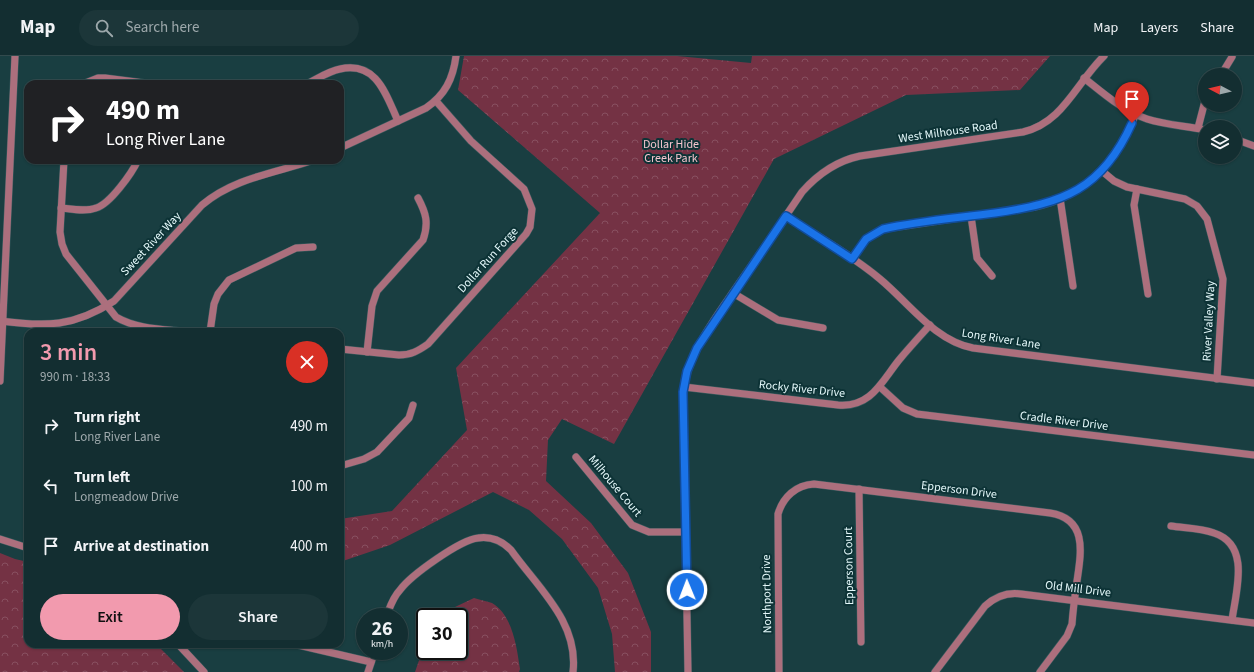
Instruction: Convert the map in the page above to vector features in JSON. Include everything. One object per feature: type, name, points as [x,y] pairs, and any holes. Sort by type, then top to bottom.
[{"type":"street","points":[[0,381],[1,321],[15,56]]},
{"type":"street","points":[[344,146],[426,108],[436,101],[451,82],[456,56]]},
{"type":"street","name":"West Milhouse Road","points":[[688,672],[684,387],[687,371],[697,348],[733,293],[811,182],[826,169],[838,163],[864,155],[1024,132],[1035,129],[1048,122],[1058,114],[1084,78],[1104,56]]},
{"type":"street","points":[[1225,68],[1232,57]]},
{"type":"street","points":[[315,80],[339,69],[351,68],[362,70],[378,80],[398,121]]},
{"type":"street","points":[[93,80],[98,78],[116,80]]},
{"type":"street","points":[[1084,78],[1118,104],[1136,114],[1160,122],[1198,128]]},
{"type":"street","name":"Dollar Run Forge","points":[[344,349],[408,355],[428,344],[526,234],[530,227],[532,209],[524,189],[471,141],[436,101]]},
{"type":"street","points":[[852,259],[866,239],[883,229],[1034,207],[1060,198],[1085,185],[1102,171],[1119,150],[1136,114]]},
{"type":"street","points":[[1242,142],[1254,146]]},
{"type":"street","points":[[64,164],[60,232],[62,244],[66,254],[116,317],[126,323],[136,326],[154,328]]},
{"type":"street","points":[[61,208],[88,210],[102,205],[134,170],[136,164]]},
{"type":"street","name":"Sweet River Way","points":[[1,321],[59,324],[82,318],[107,305],[114,301],[212,196],[243,180],[300,164]]},
{"type":"street","name":"River Valley Way","points":[[1102,171],[1118,183],[1137,190],[1185,199],[1200,209],[1210,224],[1223,286],[1217,379]]},
{"type":"street","points":[[1137,190],[1134,205],[1148,294]]},
{"type":"street","points":[[367,352],[374,298],[380,287],[423,240],[427,230],[426,213],[418,198]]},
{"type":"street","points":[[1060,198],[1073,286]]},
{"type":"street","name":"Long River Lane","points":[[786,216],[880,279],[930,325],[950,340],[968,347],[1254,384]]},
{"type":"street","points":[[971,216],[977,258],[992,276]]},
{"type":"street","points":[[211,328],[214,304],[218,294],[229,280],[296,248],[313,247]]},
{"type":"street","points":[[733,293],[778,320],[823,328]]},
{"type":"street","name":"Rocky River Drive","points":[[684,387],[841,406],[862,402],[874,394],[899,360],[930,325]]},
{"type":"street","name":"Cradle River Drive","points":[[880,387],[903,408],[916,414],[1254,455]]},
{"type":"street","points":[[344,465],[364,459],[377,452],[409,418],[413,404]]},
{"type":"street","name":"Milhouse Court","points":[[576,457],[626,520],[635,526],[652,532],[686,532]]},
{"type":"street","name":"Epperson Drive","points":[[777,516],[782,502],[793,491],[804,486],[817,484],[1050,512],[1065,518],[1076,529],[1080,541],[1072,624],[1067,636],[1040,672]]},
{"type":"street","name":"Epperson Court","points":[[859,489],[861,642]]},
{"type":"street","name":"Northport Drive","points":[[777,516],[779,672]]},
{"type":"street","points":[[1171,526],[1212,532],[1223,538],[1232,547],[1237,556],[1239,570],[1232,620]]},
{"type":"street","points":[[390,608],[398,592],[410,578],[466,541],[485,538],[498,541],[511,550],[562,617],[572,643],[573,672]]},
{"type":"street","points":[[0,539],[24,547]]},
{"type":"street","name":"Old Mill Drive","points":[[936,672],[981,609],[995,598],[1015,593],[1254,623]]},
{"type":"street","points":[[182,648],[204,672]]},
{"type":"street","points":[[311,648],[371,662],[368,672]]},
{"type":"green space","name":"Dollar Hide Creek Park","points":[[464,56],[677,56],[751,63],[752,56],[1050,56],[1020,90],[906,95],[774,159],[614,444],[562,419],[548,440],[546,481],[591,523],[628,573],[651,632],[651,672],[615,672],[612,634],[598,588],[562,539],[529,510],[493,492],[390,545],[344,561],[344,518],[392,511],[467,430],[456,368],[600,213],[458,90]]},
{"type":"green space","points":[[0,553],[24,561],[24,648],[160,648],[184,672],[0,672]]},
{"type":"green space","points":[[474,598],[492,603],[499,608],[505,616],[513,633],[520,669],[519,672],[415,672],[419,660],[468,660],[468,608],[454,608]]},
{"type":"route","points":[[687,590],[683,392],[685,378],[697,348],[786,216],[852,259],[866,239],[883,229],[1034,207],[1066,196],[1085,185],[1102,171],[1119,150],[1132,123]]}]
